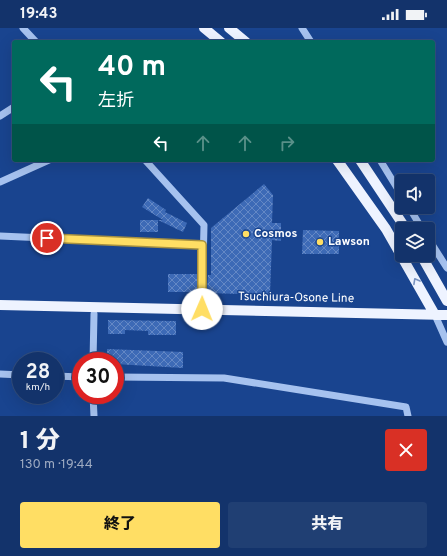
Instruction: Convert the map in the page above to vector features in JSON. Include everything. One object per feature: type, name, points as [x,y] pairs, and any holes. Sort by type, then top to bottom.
[{"type":"main road","points":[[204,28],[219,40]]},
{"type":"main road","points":[[229,28],[244,40]]},
{"type":"main road","points":[[337,162],[386,229],[435,315]]},
{"type":"main road","points":[[361,162],[401,222]]},
{"type":"main road","points":[[426,262],[447,301]]},
{"type":"main road","name":"Tsuchiura-Osone Line","points":[[0,305],[447,315]]},
{"type":"street","points":[[23,28],[34,40]]},
{"type":"street","points":[[302,28],[310,40]]},
{"type":"street","points":[[0,116],[12,108]]},
{"type":"street","points":[[0,182],[45,162]]},
{"type":"street","points":[[147,162],[204,224],[202,245],[202,309]]},
{"type":"street","points":[[381,162],[395,185]]},
{"type":"street","points":[[0,236],[202,245]]},
{"type":"street","points":[[435,249],[447,268]]},
{"type":"street","points":[[93,352],[94,314]]},
{"type":"street","points":[[435,315],[447,342]]},
{"type":"street","points":[[0,374],[12,375]]},
{"type":"street","points":[[124,377],[224,378],[406,407],[408,416]]},
{"type":"street","points":[[93,404],[94,416]]},
{"type":"building","name":"Cosmos","points":[[264,184],[273,195],[272,223],[281,223],[281,241],[272,240],[270,295],[207,293],[208,275],[211,275],[211,228]]},
{"type":"building","points":[[148,198],[166,210],[165,212],[187,223],[183,232],[158,220],[163,220],[142,207]]},
{"type":"building","points":[[140,220],[158,220],[158,232],[140,232]]},
{"type":"building","name":"Lawson","points":[[303,230],[339,231],[339,254],[302,254]]},
{"type":"building","points":[[168,274],[198,274],[197,292],[168,292]]},
{"type":"building","points":[[108,320],[176,321],[176,335],[148,335],[148,331],[125,330],[125,334],[108,334]]},
{"type":"building","points":[[107,349],[183,352],[183,368],[124,365],[124,352],[107,352]]},
{"type":"place","name":"Cosmos","points":[[246,234]]},
{"type":"place","name":"Lawson","points":[[320,242]]},
{"type":"route","points":[[47,238],[202,245],[202,309]]}]
